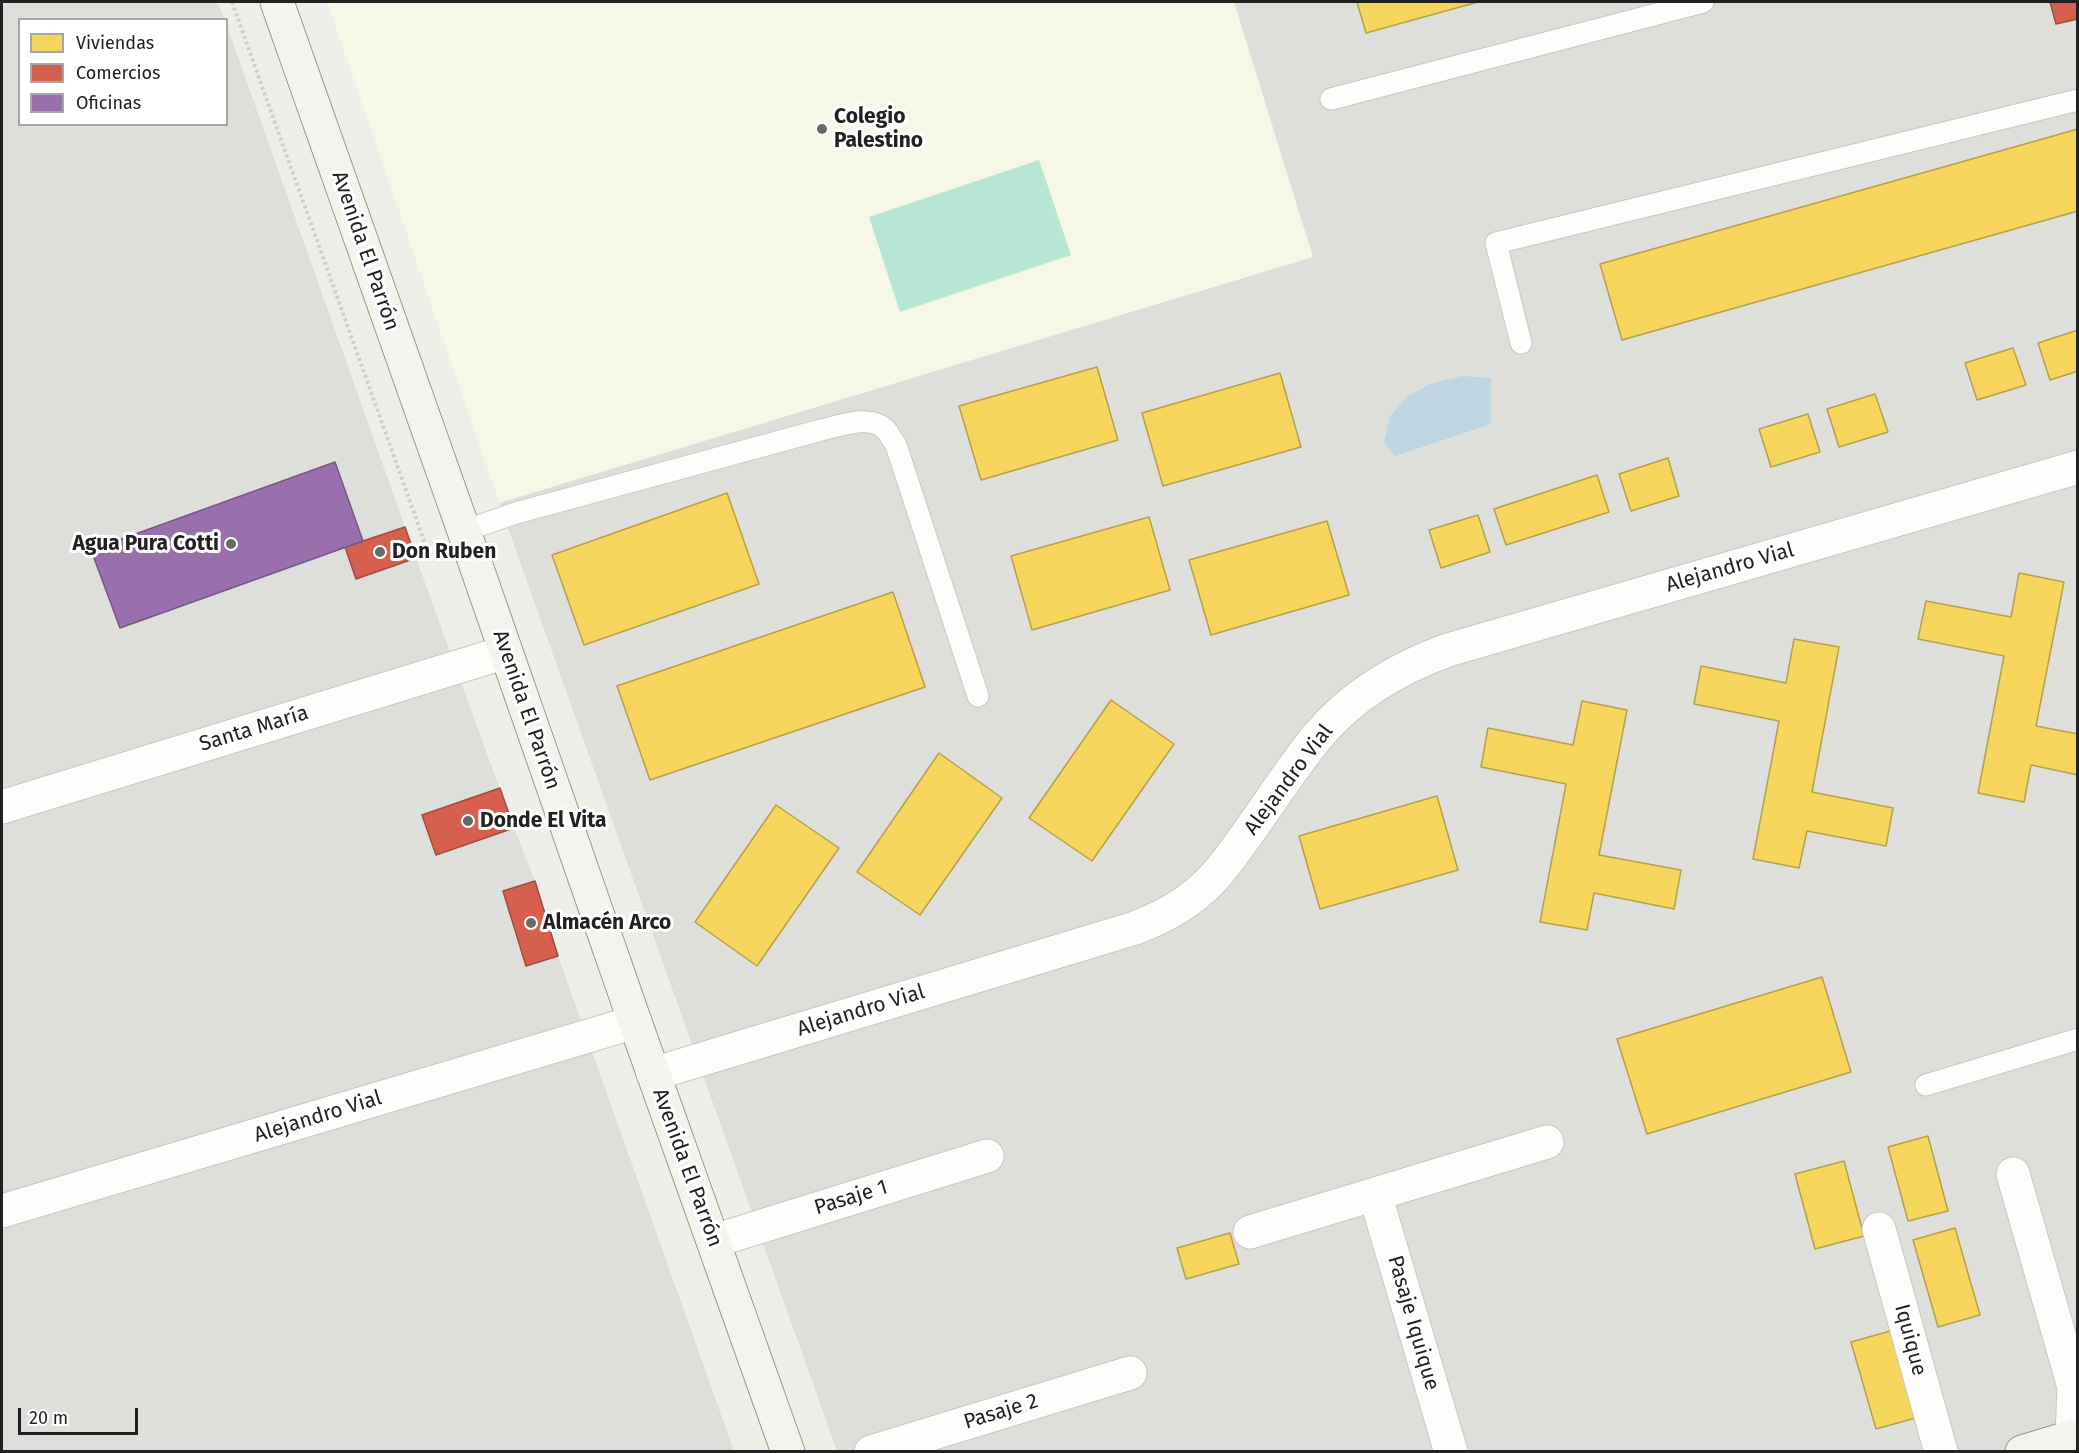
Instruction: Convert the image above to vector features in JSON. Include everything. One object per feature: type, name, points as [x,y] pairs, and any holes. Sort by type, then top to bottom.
[{"type":"main road","name":"Avenida El Parrón","points":[[277,2],[788,1452]]},
{"type":"main road","points":[[2022,1452],[2076,1441]]},
{"type":"street","name":"Alejandro Vial","points":[[653,1074],[1135,928],[1163,916],[1189,901],[1210,883],[1317,737],[1342,711],[1370,689],[1421,660],[1448,650],[2078,467]]},
{"type":"street","name":"Santa María","points":[[2,807],[506,652]]},
{"type":"street","name":"Alejandro Vial","points":[[2,1211],[635,1022]]},
{"type":"street","points":[[1250,1232],[1547,1142]]},
{"type":"street","name":"Pasaje 1","points":[[714,1240],[987,1156]]},
{"type":"street","points":[[2013,1174],[2074,1387],[2076,1441]]},
{"type":"street","name":"Pasaje Iquique","points":[[1375,1194],[1451,1452]]},
{"type":"street","name":"Iquique","points":[[1879,1229],[1941,1452]]},
{"type":"street","name":"Pasaje 2","points":[[871,1452],[1130,1373]]},
{"type":"lane","points":[[1331,99],[1703,2]]},
{"type":"lane","points":[[1521,343],[1496,243],[2078,100]]},
{"type":"lane","points":[[464,531],[516,513],[821,430],[861,422],[876,423],[886,430],[896,445],[978,696]]},
{"type":"lane","points":[[1926,1085],[2078,1039]]},
{"type":"shaded area","points":[[2,2],[218,2],[224,18],[18,18],[18,126],[228,126],[228,29],[416,558],[535,881],[558,956],[734,1451],[2,1452]]},
{"type":"shaded area","points":[[327,2],[2077,2],[2077,1451],[837,1451],[499,503]]},
{"type":"shaded area","name":"Colegio Palestino","points":[[327,2],[1234,2],[1313,257],[499,503]]},
{"type":"green space","points":[[1039,160],[1071,255],[900,312],[869,217]]},
{"type":"water","points":[[1462,376],[1491,378],[1491,424],[1395,456],[1384,442],[1390,416],[1408,396],[1430,384]]},
{"type":"building: Viviendas","points":[[1357,2],[1478,2],[1366,33]]},
{"type":"building: Viviendas","points":[[2078,129],[2078,211],[1622,340],[1600,264]]},
{"type":"building: Viviendas","points":[[2078,330],[2078,371],[2050,380],[2038,343]]},
{"type":"building: Viviendas","points":[[2013,348],[2026,385],[1977,400],[1965,363]]},
{"type":"building: Viviendas","points":[[1097,367],[1118,440],[981,480],[959,406]]},
{"type":"building: Viviendas","points":[[1280,373],[1301,447],[1163,486],[1142,413]]},
{"type":"building: Viviendas","points":[[1875,394],[1888,432],[1839,447],[1827,409]]},
{"type":"building: Viviendas","points":[[1808,414],[1820,452],[1771,467],[1759,429]]},
{"type":"building: Viviendas","points":[[1668,458],[1679,496],[1631,511],[1619,474]]},
{"type":"building: Viviendas","points":[[1597,475],[1609,512],[1506,545],[1494,509]]},
{"type":"building: Viviendas","points":[[727,493],[759,584],[584,645],[552,555]]},
{"type":"building: Viviendas","points":[[1478,515],[1490,552],[1441,568],[1429,530]]},
{"type":"building: Viviendas","points":[[1149,517],[1170,590],[1032,630],[1011,556]]},
{"type":"building: Viviendas","points":[[1327,521],[1349,595],[1211,635],[1189,560]]},
{"type":"building: Viviendas","points":[[2019,573],[2064,582],[2036,726],[2078,734],[2078,775],[2031,765],[2024,802],[1978,793],[2004,656],[1918,639],[1926,601],[2011,617]]},
{"type":"building: Viviendas","points":[[893,592],[925,687],[650,780],[617,686]]},
{"type":"building: Viviendas","points":[[1794,639],[1839,647],[1812,792],[1893,808],[1886,846],[1807,831],[1799,868],[1753,859],[1779,721],[1694,704],[1701,666],[1786,683]]},
{"type":"building: Viviendas","points":[[1111,700],[1174,744],[1092,861],[1029,818]]},
{"type":"building: Viviendas","points":[[1582,701],[1627,710],[1599,855],[1681,870],[1674,909],[1594,893],[1587,930],[1540,922],[1566,784],[1481,767],[1488,728],[1573,745]]},
{"type":"building: Viviendas","points":[[939,753],[1002,798],[920,915],[857,872]]},
{"type":"building: Viviendas","points":[[1437,796],[1458,870],[1320,909],[1299,836]]},
{"type":"building: Viviendas","points":[[776,805],[839,848],[757,966],[695,922]]},
{"type":"building: Viviendas","points":[[1822,977],[1851,1072],[1647,1134],[1617,1039]]},
{"type":"building: Viviendas","points":[[1928,1136],[1948,1211],[1908,1221],[1888,1147]]},
{"type":"building: Viviendas","points":[[1844,1161],[1864,1236],[1815,1249],[1795,1174]]},
{"type":"building: Viviendas","points":[[1955,1228],[1980,1315],[1938,1327],[1913,1240]]},
{"type":"building: Viviendas","points":[[1230,1233],[1239,1264],[1186,1279],[1177,1248]]},
{"type":"building: Viviendas","points":[[1894,1330],[1919,1417],[1876,1429],[1851,1342]]},
{"type":"building: Comercios","points":[[2050,2],[2078,2],[2078,19],[2056,24]]},
{"type":"building: Comercios","name":"Don Ruben","points":[[405,527],[416,558],[356,579],[345,547]]},
{"type":"building: Comercios","name":"Donde El Vita","points":[[500,788],[514,828],[436,855],[422,815]]},
{"type":"building: Comercios","name":"Almacén Arco","points":[[535,881],[558,956],[526,966],[503,891]]},
{"type":"building: Oficinas","name":"Agua Pura Cotti","points":[[335,462],[363,541],[120,628],[91,550]]},
{"type":"place","name":"Colegio Palestino","points":[[822,129]]},
{"type":"place","name":"Agua Pura Cotti","points":[[231,544]]},
{"type":"place","name":"Don Ruben","points":[[380,552]]},
{"type":"place","name":"Donde El Vita","points":[[468,821]]},
{"type":"place","name":"Almacén Arco","points":[[531,923]]}]
